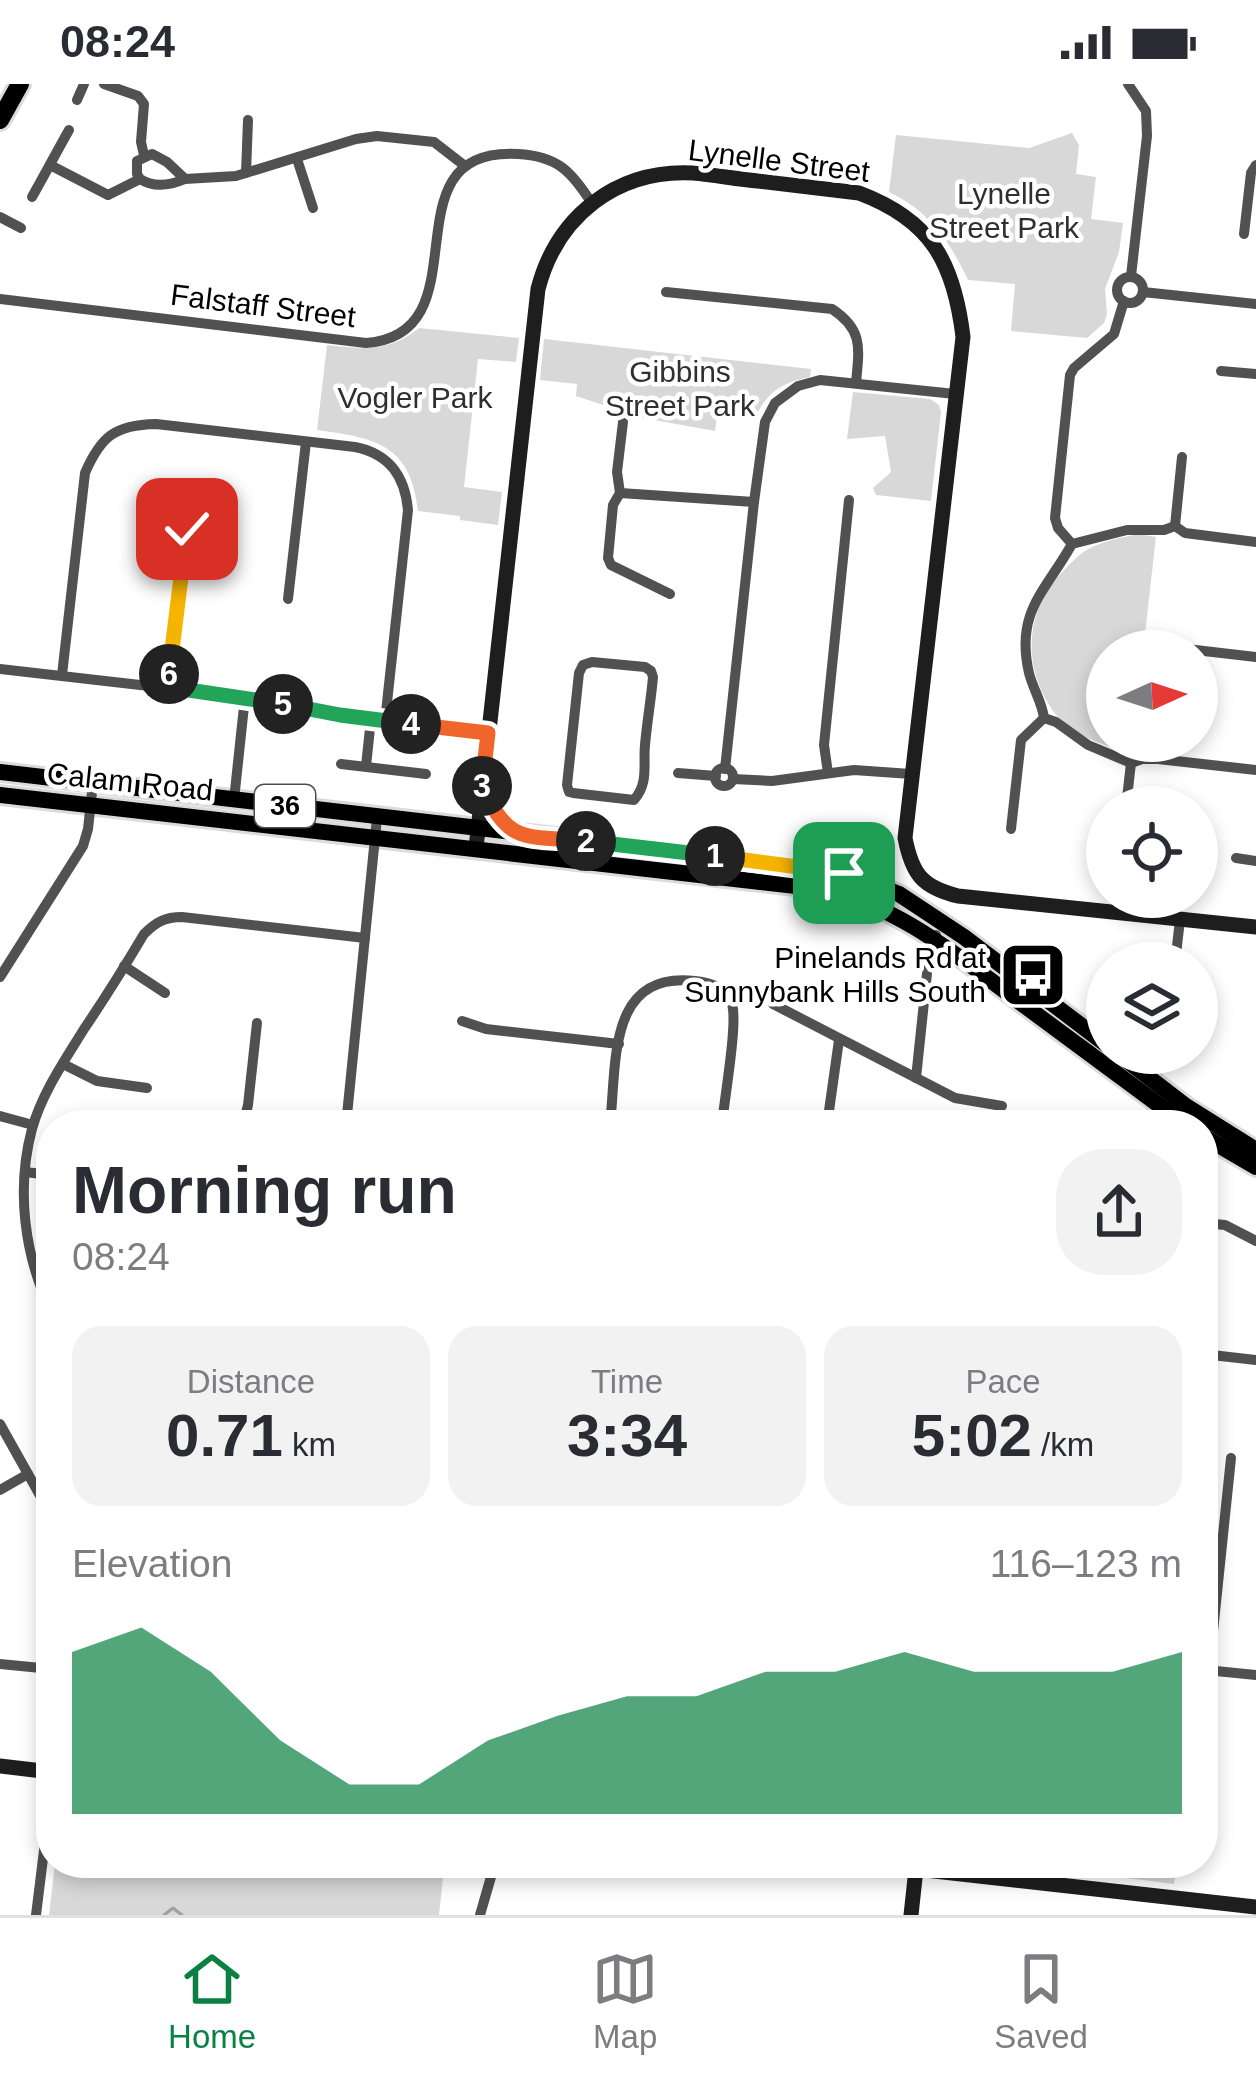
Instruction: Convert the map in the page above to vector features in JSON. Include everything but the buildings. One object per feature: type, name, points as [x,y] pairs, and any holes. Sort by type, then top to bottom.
[{"type":"highway","points":[[0,120],[20,84]]},
{"type":"main road","name":"Calam Road","points":[[0,772],[377,818],[477,839],[822,889],[878,906],[935,939],[1166,1110]]},
{"type":"main road","name":"Calam Road","points":[[0,794],[375,838],[477,839],[516,834],[770,862],[854,876],[899,894],[938,920]]},
{"type":"main road","name":"36","points":[[938,920],[1086,1030]]},
{"type":"main road","points":[[1144,1074],[1192,1110]]},
{"type":"main road","points":[[1218,1126],[1256,1150]]},
{"type":"main road","points":[[1218,1145],[1256,1167]]},
{"type":"street","points":[[77,100],[83,84]]},
{"type":"street","points":[[104,84],[138,96],[144,104],[144,155]]},
{"type":"street","points":[[1128,84],[1145,111],[1147,136],[1131,276]]},
{"type":"street","points":[[246,173],[248,120]]},
{"type":"street","points":[[32,197],[69,130]]},
{"type":"street","points":[[185,179],[158,156],[144,155],[137,161],[140,179],[161,184],[246,173],[364,137],[391,136],[442,145],[465,166],[496,154],[546,158],[574,176],[591,202]]},
{"type":"street","points":[[297,159],[313,208]]},
{"type":"street","points":[[1244,234],[1256,165]]},
{"type":"street","points":[[52,166],[109,195],[140,179]]},
{"type":"street","name":"Falstaff Street","points":[[0,299],[367,343],[398,338],[426,301],[441,203],[465,166]]},
{"type":"street","name":"Lynelle Street","points":[[477,839],[544,267],[555,245],[591,202],[631,181],[691,173],[859,194],[883,202],[919,226],[945,262],[958,296],[963,337],[911,775],[905,838],[910,865],[918,876],[944,892],[1180,920]]},
{"type":"street","points":[[0,217],[21,228]]},
{"type":"street","points":[[1131,276],[1141,282],[1143,292],[1136,302],[1124,302],[1118,286],[1131,276]]},
{"type":"street","points":[[667,292],[832,309],[855,330],[859,349],[856,383]]},
{"type":"street","points":[[1143,292],[1256,304]]},
{"type":"street","points":[[1072,544],[1054,518],[1070,375],[1114,334],[1124,302]]},
{"type":"street","points":[[1221,371],[1256,374]]},
{"type":"street","points":[[724,774],[754,502],[766,422],[775,403],[798,386],[820,380],[955,394]]},
{"type":"street","points":[[62,676],[85,473],[109,435],[130,425],[156,424],[368,450],[398,472],[408,511],[378,720],[366,766]]},
{"type":"street","points":[[637,434],[622,427],[617,472],[620,493],[613,505],[608,557],[611,565],[670,594]]},
{"type":"street","points":[[288,599],[306,442]]},
{"type":"street","points":[[1175,526],[1182,457]]},
{"type":"street","points":[[620,493],[754,502]]},
{"type":"street","points":[[828,772],[824,746],[849,500]]},
{"type":"street","points":[[1044,718],[1029,674],[1026,634],[1039,592],[1072,544],[1127,530],[1175,526]]},
{"type":"street","points":[[1175,526],[1185,533],[1256,542]]},
{"type":"street","points":[[168,687],[187,529]]},
{"type":"street","points":[[1218,653],[1256,657]]},
{"type":"street","points":[[592,662],[651,671],[646,771],[634,800],[569,791],[579,673],[584,665],[592,662]]},
{"type":"street","points":[[0,669],[245,697],[488,733]]},
{"type":"street","points":[[233,800],[245,697]]},
{"type":"street","points":[[1044,718],[1088,745],[1131,763],[1158,760],[1256,770]]},
{"type":"street","points":[[1011,829],[1021,740],[1044,718]]},
{"type":"street","points":[[1128,786],[1131,763]]},
{"type":"street","points":[[340,764],[426,774]]},
{"type":"street","points":[[678,773],[772,781],[854,770],[911,775]]},
{"type":"street","points":[[0,977],[83,847],[93,783]]},
{"type":"street","points":[[482,786],[498,819],[516,834]]},
{"type":"street","points":[[348,1110],[377,818]]},
{"type":"street","points":[[1235,858],[1256,860]]},
{"type":"street","points":[[40,1110],[62,1064],[155,923],[169,917],[365,938]]},
{"type":"street","points":[[916,1078],[930,945],[938,920]]},
{"type":"street","points":[[1177,942],[1180,920],[1256,927]]},
{"type":"street","points":[[124,966],[165,993]]},
{"type":"street","points":[[612,1110],[622,1020],[642,991],[655,983],[681,979],[707,982],[730,1000],[733,1018],[724,1110]]},
{"type":"street","points":[[773,1004],[955,1098],[1002,1106]]},
{"type":"street","points":[[462,1022],[486,1030],[619,1044]]},
{"type":"street","points":[[247,1110],[257,1023]]},
{"type":"street","points":[[829,1110],[838,1040]]},
{"type":"street","points":[[62,1064],[97,1081],[147,1088]]},
{"type":"street","points":[[0,1116],[33,1125]]},
{"type":"street","points":[[36,1119],[24,1205],[36,1261]]},
{"type":"street","points":[[26,1172],[36,1173]]},
{"type":"street","points":[[1218,1225],[1256,1241]]},
{"type":"street","points":[[1218,1356],[1256,1360]]},
{"type":"street","points":[[0,1424],[36,1488]]},
{"type":"street","points":[[1218,1568],[1231,1458]]},
{"type":"street","points":[[0,1490],[28,1474]]},
{"type":"street","points":[[0,1664],[36,1668]]},
{"type":"street","points":[[1218,1671],[1256,1675]]},
{"type":"street","points":[[0,1766],[36,1770]]},
{"type":"street","points":[[36,1915],[41,1878]]},
{"type":"street","points":[[480,1915],[491,1878]]},
{"type":"street","points":[[910,1915],[915,1878]]},
{"type":"street","points":[[999,1878],[1256,1906]]},
{"type":"green space","name":"Lynelle Street Park","points":[[1072,133],[1079,145],[1076,174],[1096,177],[1091,219],[1123,223],[1119,252],[1105,289],[1107,314],[1087,338],[1011,331],[1015,284],[968,280],[936,228],[916,208],[889,192],[896,135],[1029,148]]},
{"type":"green space","name":"Vogler Park","points":[[419,328],[519,338],[516,362],[478,359],[464,487],[502,492],[498,525],[418,511],[407,471],[387,448],[317,430],[327,345],[387,345]]},
{"type":"green space","name":"Gibbins Street Park","points":[[544,339],[811,369],[810,377],[776,390],[754,419],[717,416],[715,431],[643,418],[576,396],[577,384],[540,380]]},
{"type":"green space","points":[[853,392],[930,399],[939,405],[931,501],[876,495],[873,488],[891,472],[885,436],[847,439]]},
{"type":"green space","points":[[1138,534],[1156,537],[1145,630],[1086,630],[1086,737],[1058,717],[1041,690],[1032,636],[1051,585],[1085,551]]},
{"type":"green space","points":[[53,1878],[443,1878],[439,1915],[49,1915]]},
{"type":"green space","points":[[1126,1878],[1175,1878],[1174,1884]]},
{"type":"waterway","points":[[164,1915],[173,1908],[182,1915]]},
{"type":"place","name":"Pinelands Rd at Sunnybank Hills South","points":[[1033,975]]},
{"type":"route","points":[[187,529],[168,687],[488,733],[482,786],[498,819],[516,834],[844,873]]}]
